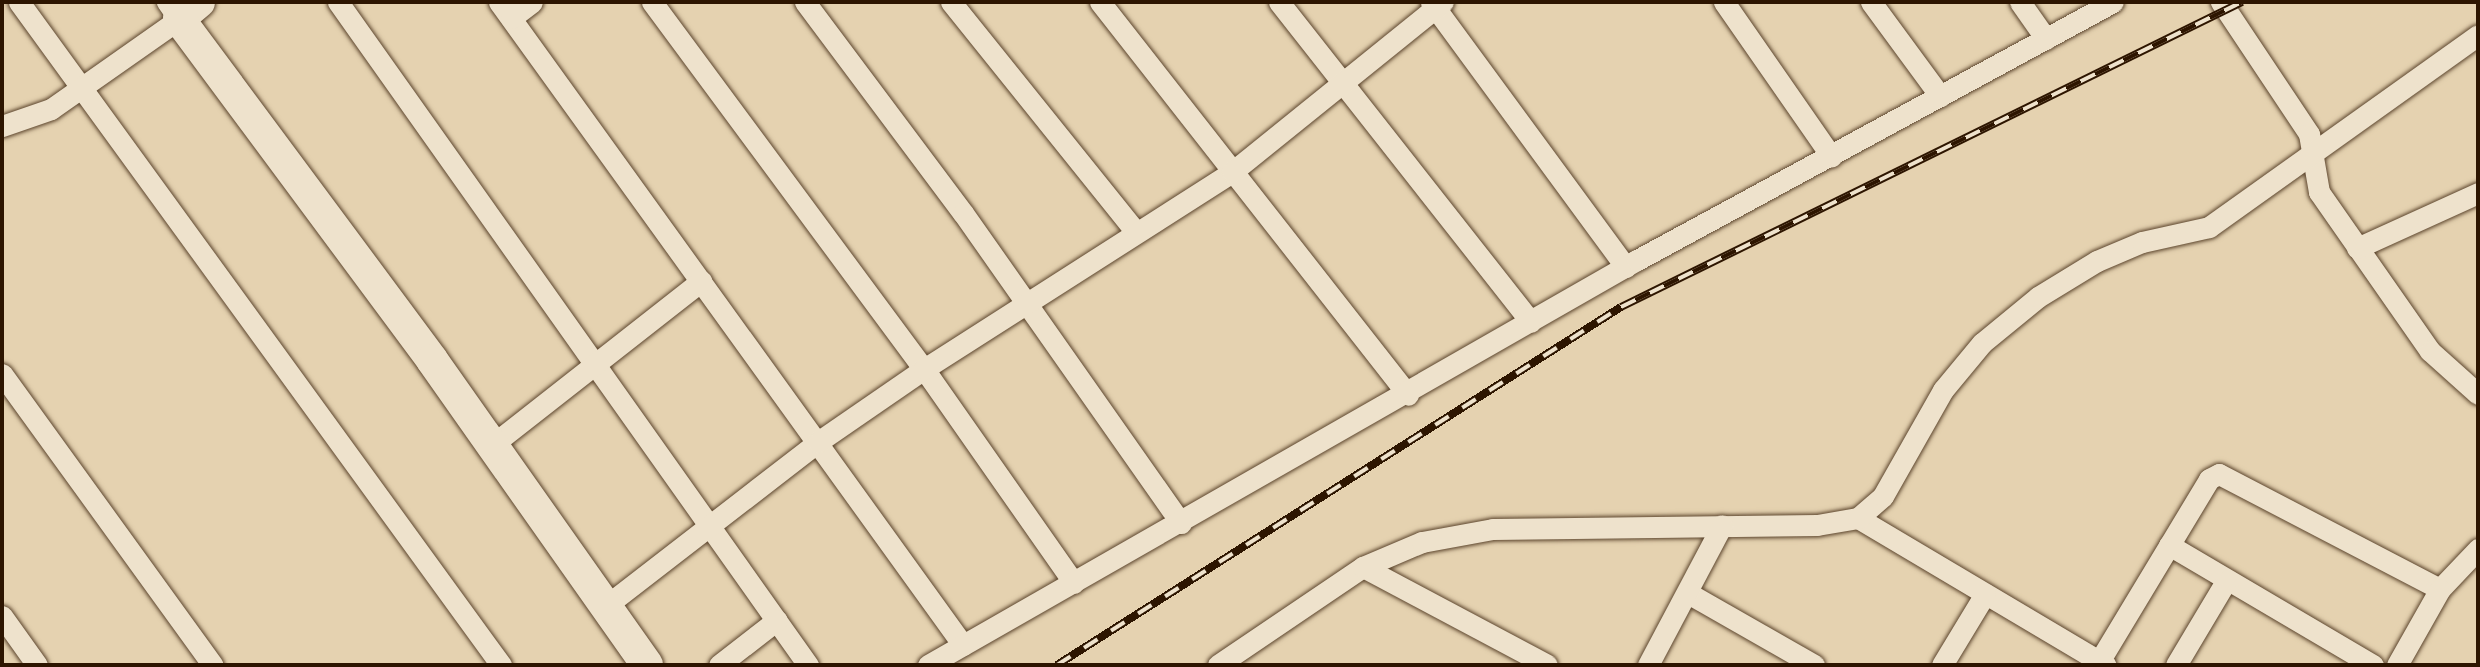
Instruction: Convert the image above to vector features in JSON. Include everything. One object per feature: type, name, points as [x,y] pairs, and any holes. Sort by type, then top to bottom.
[{"type":"street","points":[[19,2],[84,85],[501,665]]},
{"type":"street","points":[[338,2],[808,665]]},
{"type":"street","points":[[532,2],[505,10],[963,645]]},
{"type":"street","points":[[652,2],[924,369],[1074,583]]},
{"type":"street","points":[[805,2],[1024,300],[1181,523]]},
{"type":"street","points":[[951,2],[1136,232]]},
{"type":"street","points":[[1100,2],[1408,395]]},
{"type":"street","points":[[1279,2],[1531,322]]},
{"type":"street","points":[[1724,2],[1830,156]]},
{"type":"street","points":[[1871,2],[1940,96]]},
{"type":"street","points":[[2020,2],[2046,39]]},
{"type":"street","points":[[928,665],[1408,395],[1626,267],[2113,2]]},
{"type":"street","points":[[2221,2],[2309,134],[2316,153],[2319,192],[2430,351],[2478,394]]},
{"type":"street","points":[[607,605],[818,442],[1024,300],[1232,172],[1436,4],[1626,267]]},
{"type":"street","points":[[2,126],[51,109],[182,7],[647,665]]},
{"type":"street","points":[[1218,665],[1363,567],[1422,542],[1493,528],[1817,525],[1858,518],[1883,496],[1943,390],[1982,343],[2038,297],[2097,261],[2142,242],[2209,227],[2478,35]]},
{"type":"street","points":[[2357,248],[2478,193]]},
{"type":"street","points":[[492,445],[701,281]]},
{"type":"street","points":[[2,374],[213,665]]},
{"type":"street","points":[[1858,518],[2101,664],[2209,479],[2219,474],[2440,589]]},
{"type":"street","points":[[1648,665],[1722,525]]},
{"type":"street","points":[[2169,545],[2225,581],[2373,665]]},
{"type":"street","points":[[2397,665],[2440,589],[2478,549]]},
{"type":"street","points":[[1363,567],[1538,663]]},
{"type":"street","points":[[2176,665],[2225,581]]},
{"type":"street","points":[[1688,593],[1803,662]]},
{"type":"street","points":[[1942,665],[1985,594]]},
{"type":"street","points":[[2,617],[37,665]]},
{"type":"street","points":[[719,665],[777,620]]},
{"type":"railway","points":[[1057,665],[1621,307],[2242,2]]}]
